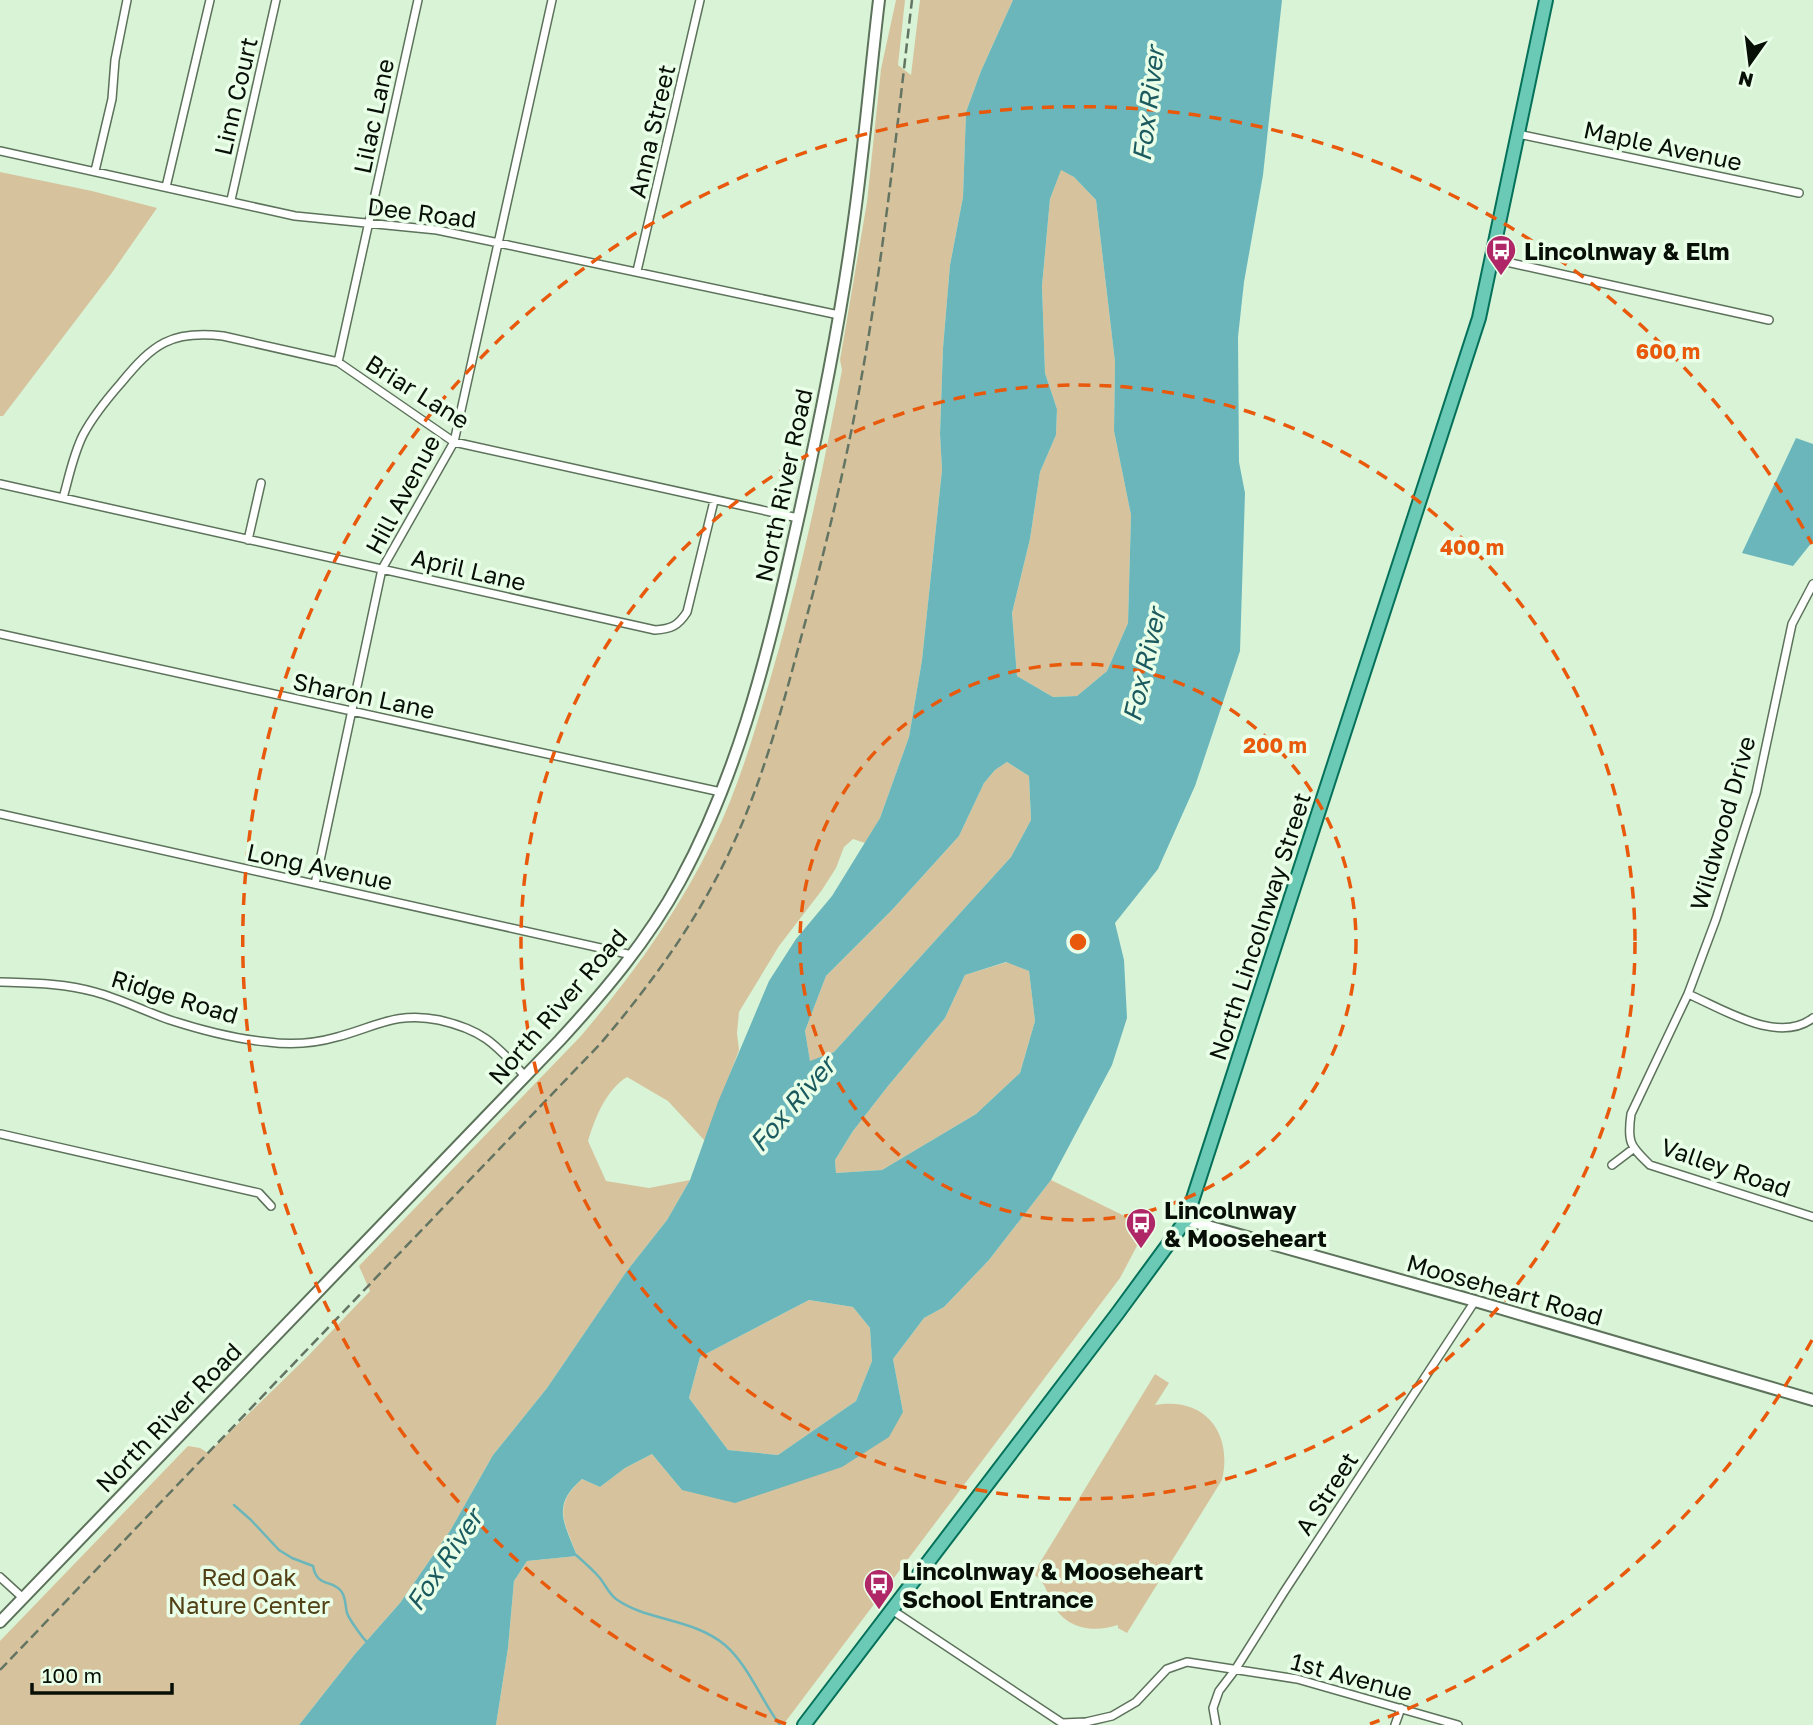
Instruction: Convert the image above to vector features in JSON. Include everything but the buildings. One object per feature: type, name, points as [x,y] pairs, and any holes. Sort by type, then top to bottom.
[{"type":"main road","name":"North River Road","points":[[0,1622],[588,1010],[632,955],[680,882],[721,792],[755,691],[774,622],[819,426],[859,183],[879,0]]},
{"type":"main road","name":"North Lincolnway Street","points":[[806,1723],[1186,1220],[1457,393],[1493,259],[1546,0]]},
{"type":"main road","name":"Mooseheart Road","points":[[1186,1220],[1813,1400]]},
{"type":"street","points":[[95,172],[112,99],[118,37],[127,0]]},
{"type":"street","name":"Linn Court","points":[[166,187],[209,0]]},
{"type":"street","name":"Linn Court","points":[[231,200],[276,0]]},
{"type":"street","name":"Lilac Lane","points":[[338,362],[418,0]]},
{"type":"street","name":"Hill Avenue","points":[[314,884],[382,569],[454,442],[552,0]]},
{"type":"street","name":"Anna Street","points":[[637,271],[700,0]]},
{"type":"street","name":"Maple Avenue","points":[[1518,134],[1799,193]]},
{"type":"street","name":"Dee Road","points":[[0,150],[295,216],[437,230],[839,316]]},
{"type":"street","points":[[1493,259],[1769,320]]},
{"type":"street","name":"Briar Lane","points":[[63,498],[76,451],[96,414],[142,358],[161,344],[187,335],[223,335],[338,362],[454,442],[798,518]]},
{"type":"street","points":[[248,540],[261,483]]},
{"type":"street","name":"April Lane","points":[[0,484],[655,629],[669,629],[680,624],[687,612],[715,501]]},
{"type":"street","name":"Wildwood Drive","points":[[1654,1069],[1688,994],[1716,919],[1756,793],[1792,624],[1813,584]]},
{"type":"street","name":"Sharon Lane","points":[[0,634],[721,792]]},
{"type":"street","name":"Long Avenue","points":[[0,814],[632,955]]},
{"type":"street","name":"Ridge Road","points":[[0,982],[79,988],[133,1004],[177,1022],[269,1043],[336,1037],[393,1018],[436,1019],[477,1032],[490,1041],[526,1077]]},
{"type":"street","points":[[1688,994],[1766,1027],[1783,1030],[1813,1018]]},
{"type":"street","name":"Valley Road","points":[[1654,1069],[1631,1114],[1628,1134],[1633,1149],[1650,1165],[1813,1217]]},
{"type":"street","points":[[0,1136],[259,1193],[271,1206]]},
{"type":"street","points":[[1612,1165],[1633,1149]]},
{"type":"street","name":"A Street","points":[[1216,1725],[1213,1708],[1219,1691],[1475,1301]]},
{"type":"street","points":[[0,1577],[23,1598]]},
{"type":"street","points":[[892,1610],[1062,1724]]},
{"type":"street","name":"1st Avenue","points":[[1062,1724],[1112,1716],[1136,1702],[1167,1669],[1187,1662],[1297,1679],[1458,1725]]},
{"type":"street","points":[[1395,1725],[1401,1708]]},
{"type":"green space","name":"Red Oak Nature Center","points":[[896,0],[905,0],[898,65],[911,75],[920,0],[1013,0],[966,112],[963,197],[950,265],[943,348],[940,434],[942,470],[922,660],[909,737],[880,818],[865,843],[853,839],[844,847],[836,868],[822,890],[779,946],[739,1012],[739,1050],[705,1141],[668,1101],[627,1077],[607,1097],[588,1141],[606,1181],[649,1188],[690,1180],[667,1220],[626,1272],[547,1388],[493,1455],[450,1531],[400,1603],[355,1654],[299,1725],[0,1725],[0,1641],[188,1446],[208,1453],[308,1356],[370,1291],[359,1266],[580,1037],[653,943],[699,867],[728,806],[748,753],[808,536],[842,370],[840,360],[867,202],[881,69]]},
{"type":"green space","points":[[1061,169],[1074,177],[1096,200],[1115,362],[1114,431],[1131,515],[1128,623],[1107,671],[1077,696],[1053,697],[1017,676],[1012,613],[1030,539],[1040,472],[1056,435],[1057,409],[1045,373],[1042,286],[1050,199]]},
{"type":"green space","points":[[0,172],[157,208],[111,274],[3,416],[0,416]]},
{"type":"green space","points":[[1007,762],[1029,776],[1031,820],[1011,857],[834,1052],[810,1062],[805,1031],[826,976],[891,911],[959,836],[984,783],[995,770]]},
{"type":"green space","points":[[1007,962],[1029,971],[1035,1021],[1020,1073],[976,1114],[882,1170],[836,1173],[835,1160],[853,1131],[945,1018],[965,975]]},
{"type":"green space","points":[[1051,1180],[1147,1227],[1120,1278],[783,1725],[496,1725],[508,1648],[514,1581],[527,1561],[577,1556],[563,1515],[566,1498],[582,1479],[600,1487],[625,1468],[652,1454],[682,1490],[903,1412],[893,1359],[924,1318],[944,1307],[989,1260]]},
{"type":"green space","points":[[809,1300],[853,1307],[870,1328],[872,1361],[856,1401],[778,1455],[728,1450],[689,1398],[700,1357]]},
{"type":"green space","points":[[1155,1374],[1169,1383],[1155,1405],[1188,1406],[1201,1412],[1219,1433],[1223,1447],[1222,1480],[1127,1633],[1118,1628],[1118,1625],[1100,1629],[1082,1627],[1059,1614],[1043,1584],[1033,1574]]},
{"type":"water","name":"Fox River","points":[[1013,0],[1282,0],[1263,175],[1244,282],[1238,337],[1239,462],[1245,493],[1240,651],[1195,786],[1158,869],[1115,923],[1124,960],[1127,1018],[1112,1065],[1051,1180],[989,1260],[944,1307],[924,1318],[893,1359],[903,1412],[889,1437],[842,1467],[735,1503],[682,1490],[652,1454],[625,1468],[600,1487],[582,1479],[572,1489],[563,1506],[565,1524],[577,1556],[527,1561],[514,1581],[508,1648],[496,1725],[299,1725],[355,1654],[400,1603],[450,1531],[493,1455],[547,1388],[626,1272],[667,1220],[690,1180],[718,1102],[769,981],[796,939],[832,896],[880,818],[909,737],[922,660],[942,470],[940,434],[943,348],[950,265],[963,197],[966,112]],"holes":[[[1061,170],[1074,177],[1096,200],[1115,362],[1114,431],[1131,515],[1128,623],[1107,671],[1077,696],[1053,697],[1017,676],[1012,613],[1030,539],[1040,472],[1056,435],[1057,409],[1045,373],[1042,286],[1050,199]],[[1007,762],[1029,776],[1031,820],[1011,857],[834,1052],[810,1061],[805,1031],[826,976],[891,911],[959,836],[984,783],[995,770]],[[1006,962],[1029,971],[1035,1021],[1020,1073],[976,1114],[882,1170],[836,1173],[835,1160],[853,1131],[945,1018],[965,975]],[[809,1300],[853,1307],[870,1328],[872,1361],[856,1401],[778,1455],[728,1450],[689,1398],[700,1357]]]},
{"type":"water","points":[[1796,438],[1813,444],[1813,541],[1793,566],[1742,553]]},
{"type":"waterway","points":[[234,1505],[279,1550],[313,1566],[318,1578],[341,1591],[348,1616],[366,1641]]},
{"type":"waterway","points":[[576,1555],[616,1599],[641,1612],[699,1630],[725,1645],[748,1673],[780,1725]]},
{"type":"railway","points":[[0,1670],[601,1043],[664,962],[693,920],[718,875],[745,817],[776,726],[842,476],[877,285],[912,0]]},
{"type":"place","name":"Lincolnway & Elm","points":[[1501,277]]},
{"type":"place","name":"Lincolnway & Mooseheart","points":[[1141,1250]]},
{"type":"place","name":"Lincolnway & Mooseheart School Entrance","points":[[879,1611]]}]
